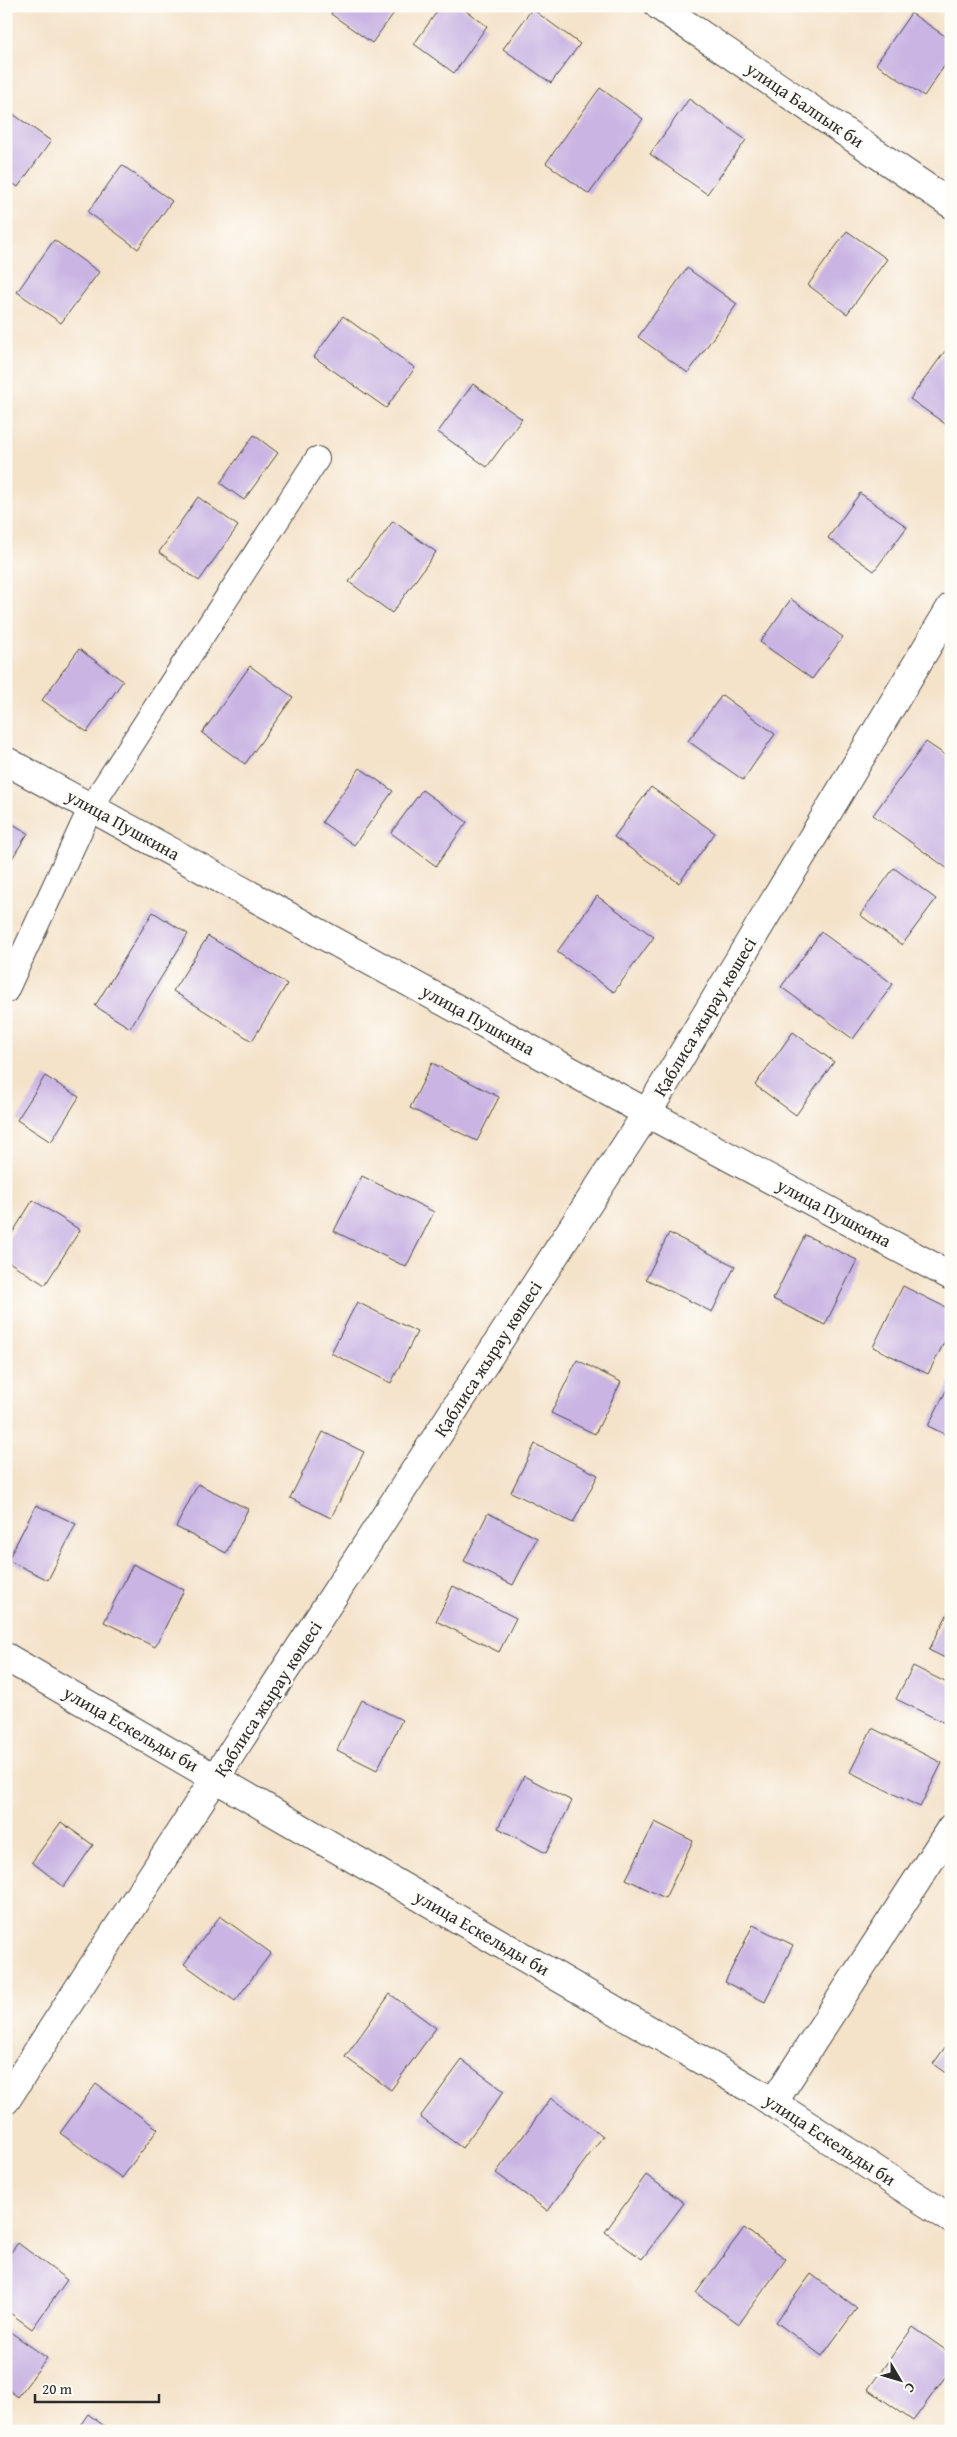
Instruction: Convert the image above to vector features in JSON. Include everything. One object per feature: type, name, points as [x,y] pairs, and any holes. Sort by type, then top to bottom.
[{"type":"street","name":"улица Балпык би","points":[[659,6],[951,204]]},
{"type":"street","name":"Қаблиса жырау көшесі","points":[[6,2100],[647,1113],[951,607]]},
{"type":"street","name":"улица Пушкина","points":[[6,761],[647,1113],[951,1276]]},
{"type":"street","name":"улица Ескельды би","points":[[6,1657],[773,2103],[951,2219]]},
{"type":"street","points":[[773,2103],[951,1828]]},
{"type":"lane","points":[[6,991],[91,808],[317,459]]},
{"type":"building","points":[[336,6],[399,6],[372,43],[331,14]]},
{"type":"building","points":[[441,6],[459,6],[487,26],[454,73],[414,44]]},
{"type":"building","points":[[532,9],[580,44],[551,83],[503,49]]},
{"type":"building","points":[[911,13],[951,40],[951,56],[924,96],[876,64]]},
{"type":"building","points":[[600,88],[643,119],[589,194],[546,163]]},
{"type":"building","points":[[689,99],[746,140],[707,194],[650,154]]},
{"type":"building","points":[[6,109],[51,141],[18,187],[6,178]]},
{"type":"building","points":[[122,165],[172,201],[138,249],[88,212]]},
{"type":"building","points":[[847,231],[887,259],[847,314],[808,285]]},
{"type":"building","points":[[54,240],[99,272],[61,323],[17,292]]},
{"type":"building","points":[[687,268],[737,304],[688,373],[638,337]]},
{"type":"building","points":[[343,316],[415,368],[386,408],[314,357]]},
{"type":"building","points":[[951,343],[951,428],[910,399]]},
{"type":"building","points":[[473,384],[522,419],[487,467],[438,432]]},
{"type":"building","points":[[254,435],[278,453],[244,500],[220,483]]},
{"type":"building","points":[[860,493],[907,527],[874,571],[828,538]]},
{"type":"building","points":[[198,497],[238,526],[199,581],[159,552]]},
{"type":"building","points":[[393,521],[436,552],[392,613],[349,582]]},
{"type":"building","points":[[791,599],[843,637],[812,679],[760,642]]},
{"type":"building","points":[[79,649],[123,681],[87,732],[42,700]]},
{"type":"building","points":[[250,666],[293,697],[245,764],[202,733]]},
{"type":"building","points":[[722,695],[775,734],[743,780],[688,741]]},
{"type":"building","points":[[926,742],[951,759],[951,865],[948,869],[873,815]]},
{"type":"building","points":[[360,768],[393,791],[354,845],[322,822]]},
{"type":"building","points":[[651,787],[715,833],[679,883],[614,837]]},
{"type":"building","points":[[422,790],[467,822],[436,866],[391,833]]},
{"type":"building","points":[[6,820],[28,833],[6,868]]},
{"type":"building","points":[[894,868],[936,899],[902,945],[860,915]]},
{"type":"building","points":[[597,896],[654,937],[614,992],[557,952]]},
{"type":"building","points":[[153,912],[188,934],[130,1028],[95,1006]]},
{"type":"building","points":[[821,932],[893,984],[853,1039],[781,987]]},
{"type":"building","points":[[208,936],[287,984],[252,1041],[173,991]]},
{"type":"building","points":[[793,1032],[834,1062],[796,1115],[755,1085]]},
{"type":"building","points":[[432,1063],[499,1097],[477,1141],[410,1108]]},
{"type":"building","points":[[45,1076],[79,1097],[51,1142],[17,1120]]},
{"type":"building","points":[[362,1176],[434,1212],[406,1267],[334,1231]]},
{"type":"building","points":[[33,1200],[80,1230],[45,1285],[6,1260],[6,1243]]},
{"type":"building","points":[[669,1233],[735,1266],[712,1312],[646,1279]]},
{"type":"building","points":[[805,1235],[857,1260],[825,1325],[773,1299]]},
{"type":"building","points":[[903,1286],[951,1310],[951,1329],[928,1374],[873,1347]]},
{"type":"building","points":[[357,1302],[417,1332],[391,1383],[331,1353]]},
{"type":"building","points":[[577,1360],[621,1382],[595,1434],[551,1413]]},
{"type":"building","points":[[951,1381],[951,1437],[928,1426]]},
{"type":"building","points":[[323,1432],[364,1452],[331,1518],[290,1498]]},
{"type":"building","points":[[535,1444],[598,1475],[573,1523],[511,1492]]},
{"type":"building","points":[[198,1484],[248,1509],[226,1553],[176,1527]]},
{"type":"building","points":[[36,1505],[76,1524],[48,1580],[8,1560]]},
{"type":"building","points":[[488,1513],[537,1538],[513,1585],[464,1561]]},
{"type":"building","points":[[133,1564],[184,1590],[155,1647],[104,1622]]},
{"type":"building","points":[[453,1586],[516,1618],[499,1652],[436,1621]]},
{"type":"building","points":[[949,1611],[951,1612],[951,1661],[929,1650]]},
{"type":"building","points":[[913,1666],[951,1685],[951,1726],[896,1699]]},
{"type":"building","points":[[362,1700],[402,1720],[377,1770],[337,1750]]},
{"type":"building","points":[[872,1728],[942,1763],[920,1807],[850,1772]]},
{"type":"building","points":[[524,1776],[572,1801],[546,1853],[498,1828]]},
{"type":"building","points":[[61,1822],[93,1845],[64,1887],[32,1862]]},
{"type":"building","points":[[655,1822],[693,1841],[665,1898],[626,1879]]},
{"type":"building","points":[[220,1916],[271,1953],[235,2001],[184,1964]]},
{"type":"building","points":[[753,1925],[793,1945],[765,2002],[725,1982]]},
{"type":"building","points":[[390,1994],[436,2028],[391,2090],[345,2057]]},
{"type":"building","points":[[951,2039],[951,2077],[933,2064]]},
{"type":"building","points":[[462,2060],[504,2091],[462,2148],[420,2117]]},
{"type":"building","points":[[96,2084],[158,2129],[122,2178],[60,2133]]},
{"type":"building","points":[[551,2098],[603,2136],[548,2211],[496,2173]]},
{"type":"building","points":[[646,2175],[684,2203],[642,2259],[605,2232]]},
{"type":"building","points":[[744,2228],[786,2259],[739,2324],[696,2293]]},
{"type":"building","points":[[18,2243],[67,2280],[32,2329],[6,2310],[6,2259]]},
{"type":"building","points":[[811,2274],[857,2308],[822,2356],[776,2322]]},
{"type":"building","points":[[913,2327],[951,2354],[951,2369],[913,2421],[868,2389]]},
{"type":"building","points":[[6,2329],[47,2358],[18,2397],[6,2388]]},
{"type":"building","points":[[88,2414],[111,2431],[76,2431]]}]
